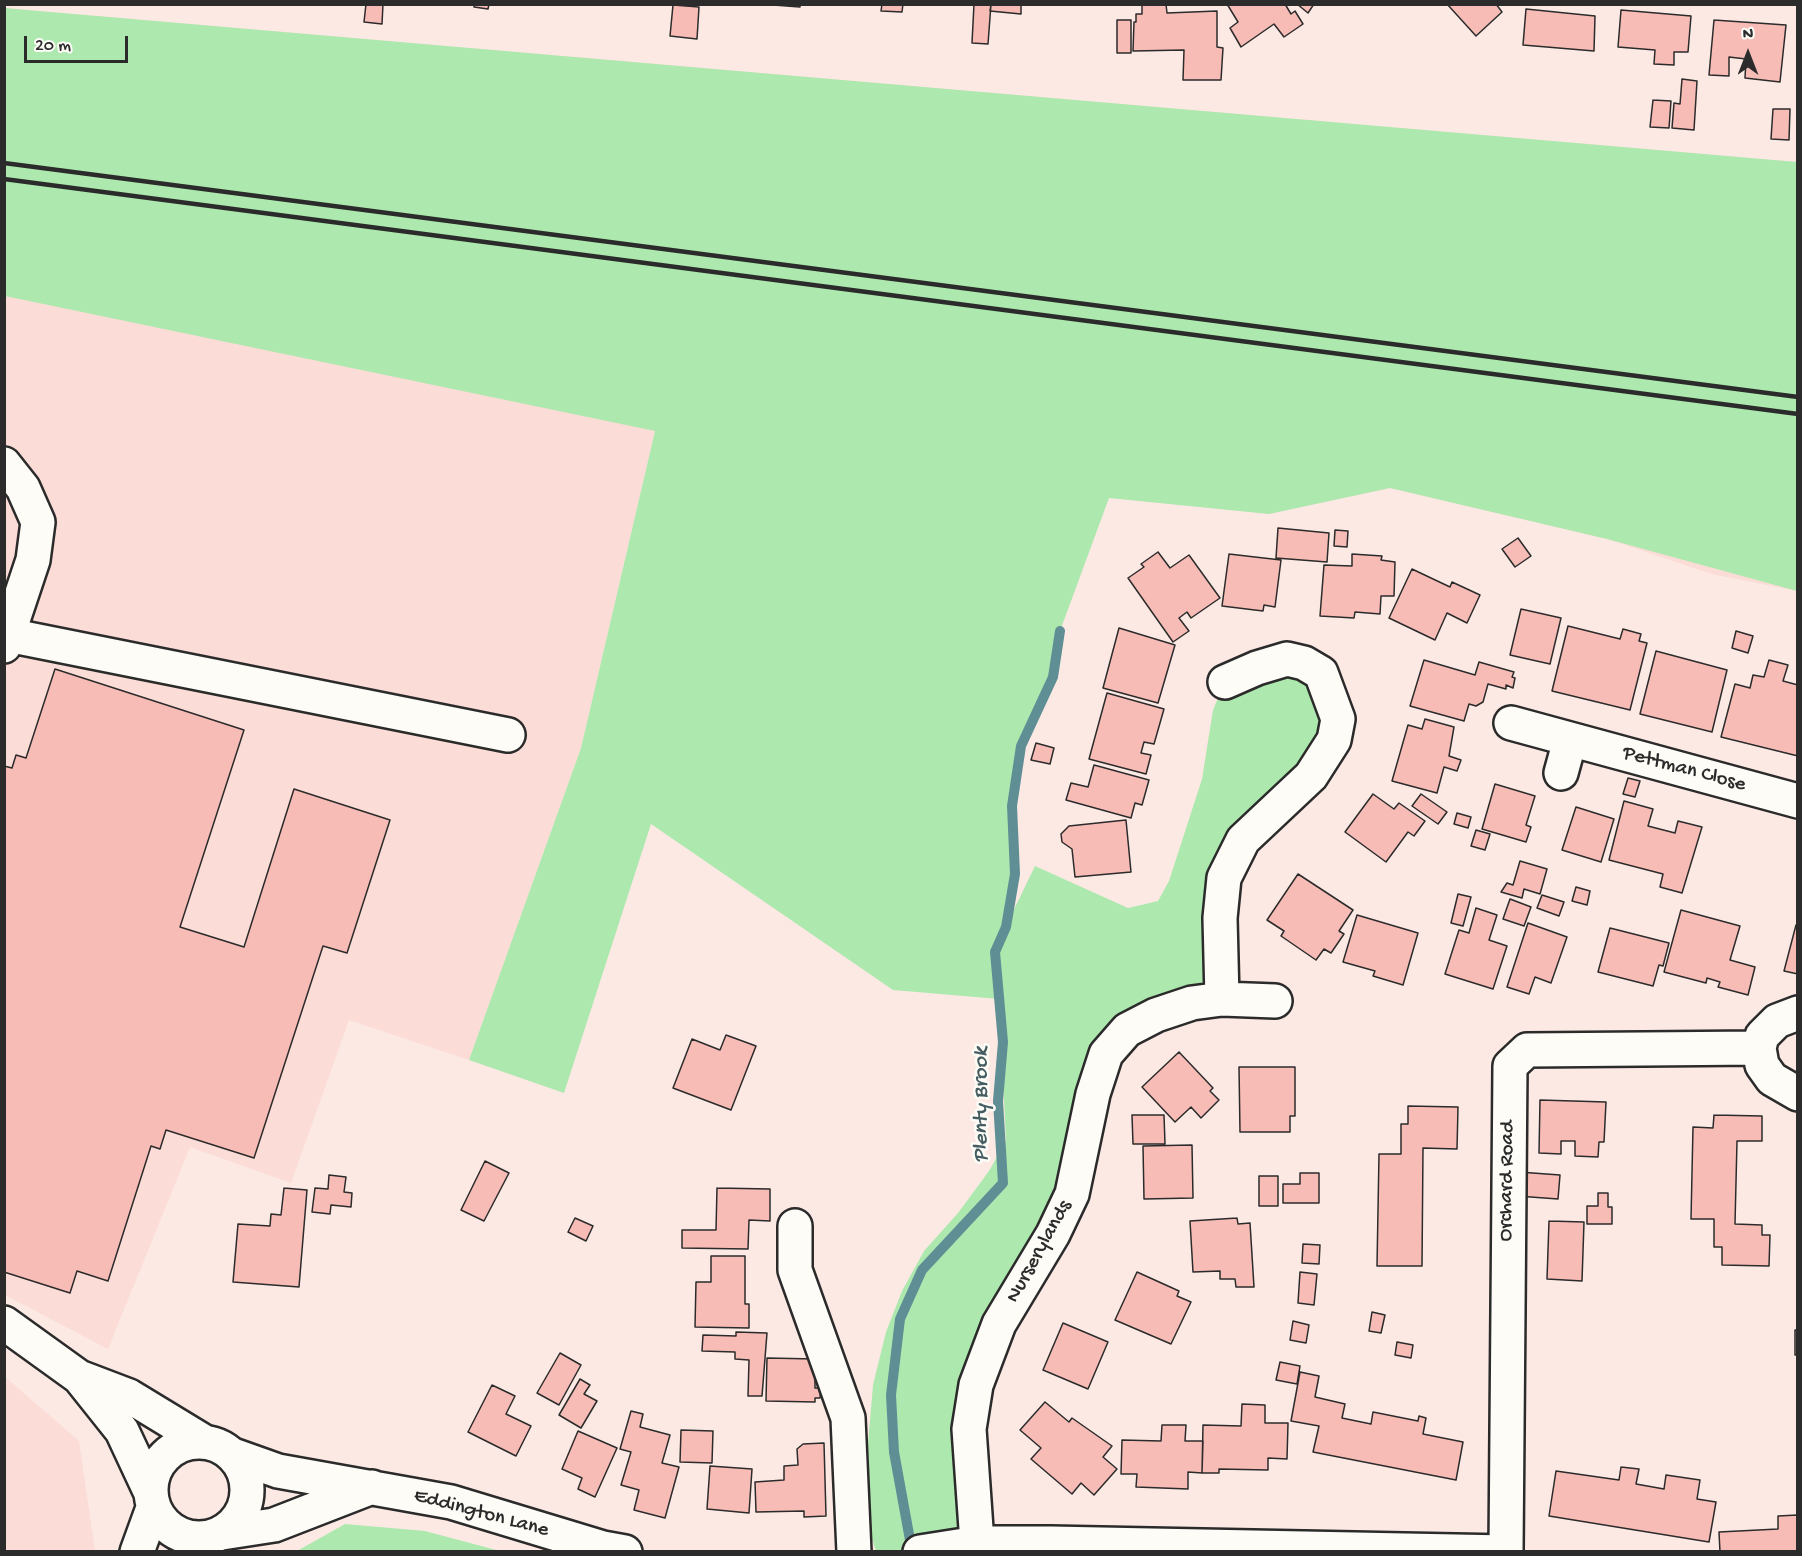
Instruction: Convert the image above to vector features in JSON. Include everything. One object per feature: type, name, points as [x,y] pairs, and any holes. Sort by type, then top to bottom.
[{"type":"street","points":[[4,464],[23,488],[38,522],[33,560],[6,641],[508,735]]},
{"type":"street","points":[[1222,999],[1220,918],[1224,878],[1243,840],[1311,777],[1334,740],[1338,719],[1321,673],[1304,663],[1287,659],[1257,668],[1226,682]]},
{"type":"street","name":"Pettman Close","points":[[1511,723],[1797,801]]},
{"type":"street","points":[[1560,773],[1570,740]]},
{"type":"street","name":"Nurserylands","points":[[977,1543],[969,1429],[976,1385],[999,1324],[1053,1234],[1072,1194],[1094,1094],[1107,1054],[1127,1030],[1155,1015],[1192,1003],[1222,999],[1275,1001]]},
{"type":"street","points":[[1797,1013],[1777,1021],[1762,1036],[1759,1048],[1762,1065],[1772,1079],[1797,1094]]},
{"type":"street","name":"Orchard Road","points":[[1506,1551],[1510,1066],[1527,1050],[1759,1048]]},
{"type":"street","points":[[795,1226],[795,1270],[808,1314],[848,1418],[854,1551]]},
{"type":"street","points":[[4,1323],[79,1377],[129,1396],[204,1441],[219,1446],[233,1455],[242,1468],[247,1482],[248,1497],[234,1524],[208,1541]]},
{"type":"street","points":[[79,1377],[122,1431],[162,1522],[175,1533],[208,1541],[274,1525],[372,1487]]},
{"type":"street","points":[[137,1551],[151,1500],[152,1475],[160,1460],[172,1449],[187,1442],[204,1441]]},
{"type":"street","name":"Eddington Lane","points":[[233,1455],[279,1471],[450,1502],[603,1548],[625,1551]]},
{"type":"street","points":[[923,1551],[977,1543],[1049,1547],[1506,1551]]},
{"type":"shaded area","points":[[4,8],[1797,162],[1797,591],[1712,574],[1607,539],[1390,488],[1269,514],[655,431],[581,748],[469,1060],[349,1020],[291,1183],[190,1147],[108,1349],[5,1295]]},
{"type":"shaded area","points":[[4,1376],[79,1441],[95,1551],[5,1551]]},
{"type":"green space","points":[[4,8],[1797,162],[1797,591],[1607,539],[1390,488],[1269,514],[1109,498],[1060,631],[1053,677],[1021,746],[1012,806],[1015,874],[1007,924],[1035,866],[1128,908],[1158,901],[1169,881],[1202,779],[1213,710],[1225,682],[1287,659],[1338,719],[1243,840],[1222,999],[1127,1030],[976,1385],[977,1543],[920,1551],[876,1551],[871,1536],[868,1444],[873,1385],[886,1332],[902,1291],[924,1251],[958,1213],[989,1171],[1006,1141],[999,999],[893,990],[651,824],[564,1093],[469,1060],[581,748],[655,431],[5,296]]},
{"type":"green space","points":[[345,1524],[425,1531],[500,1551],[297,1551]]},
{"type":"building","points":[[366,4],[383,4],[382,24],[364,22]]},
{"type":"building","points":[[474,4],[489,4],[488,9],[474,7]]},
{"type":"building","points":[[760,4],[800,4],[800,7]]},
{"type":"building","points":[[882,4],[903,4],[902,12],[881,11]]},
{"type":"building","points":[[974,4],[991,4],[988,44],[972,43]]},
{"type":"building","points":[[991,4],[1021,4],[1021,14],[990,11]]},
{"type":"building","points":[[1142,4],[1166,4],[1167,13],[1217,11],[1217,47],[1223,48],[1221,80],[1183,80],[1184,50],[1133,51],[1134,22],[1136,22],[1136,14],[1142,14]]},
{"type":"building","points":[[1227,4],[1285,4],[1291,14],[1295,11],[1303,24],[1284,37],[1274,24],[1241,47],[1230,28],[1238,22]]},
{"type":"building","points":[[1297,4],[1314,4],[1308,13]]},
{"type":"building","points":[[1447,4],[1496,4],[1502,12],[1476,36]]},
{"type":"building","points":[[673,5],[699,7],[697,39],[670,36]]},
{"type":"building","points":[[1526,9],[1595,16],[1594,51],[1523,45]]},
{"type":"building","points":[[1621,10],[1691,16],[1688,52],[1674,52],[1674,65],[1654,64],[1655,50],[1618,47]]},
{"type":"building","points":[[1117,20],[1131,20],[1131,53],[1117,53]]},
{"type":"building","points":[[1714,20],[1786,25],[1780,82],[1745,78],[1746,59],[1729,57],[1729,76],[1709,75]]},
{"type":"building","points":[[1682,79],[1697,81],[1694,130],[1672,128],[1674,103],[1680,104]]},
{"type":"building","points":[[1653,100],[1671,101],[1669,128],[1650,127]]},
{"type":"building","points":[[1773,109],[1790,109],[1789,140],[1771,139]]},
{"type":"building","points":[[1278,528],[1329,533],[1327,562],[1276,558]]},
{"type":"building","points":[[1335,530],[1348,531],[1347,547],[1334,546]]},
{"type":"building","points":[[1518,538],[1531,556],[1515,567],[1502,549]]},
{"type":"building","points":[[1158,552],[1170,568],[1189,555],[1220,598],[1191,618],[1187,612],[1179,618],[1189,631],[1173,642],[1128,578],[1144,567],[1141,564]]},
{"type":"building","points":[[1229,554],[1281,560],[1275,607],[1264,605],[1263,611],[1222,606]]},
{"type":"building","points":[[1352,554],[1382,556],[1381,560],[1395,562],[1394,596],[1381,596],[1380,614],[1355,612],[1354,618],[1320,616],[1324,565],[1352,566]]},
{"type":"building","points":[[1412,569],[1450,587],[1452,582],[1480,595],[1467,623],[1447,613],[1435,640],[1389,618]]},
{"type":"building","points":[[1521,609],[1561,618],[1550,664],[1510,655]]},
{"type":"building","points":[[1568,626],[1620,639],[1623,629],[1641,634],[1639,641],[1647,643],[1630,710],[1552,691]]},
{"type":"building","points":[[1119,628],[1175,645],[1158,703],[1103,688]]},
{"type":"building","points":[[1736,631],[1753,636],[1748,653],[1732,648]]},
{"type":"building","points":[[1656,651],[1727,670],[1712,732],[1640,714]]},
{"type":"building","points":[[1424,660],[1475,675],[1479,662],[1514,672],[1513,688],[1506,685],[1506,689],[1488,684],[1483,702],[1476,706],[1469,704],[1464,721],[1410,706]]},
{"type":"building","points":[[1769,660],[1788,665],[1783,681],[1798,685],[1798,756],[1721,737],[1735,684],[1750,688],[1753,675],[1764,677]]},
{"type":"building","points":[[55,669],[244,730],[180,927],[244,947],[294,789],[390,820],[347,953],[323,946],[254,1158],[166,1130],[160,1149],[151,1146],[108,1281],[77,1271],[70,1293],[4,1272],[4,766],[12,768],[16,755],[26,758]]},
{"type":"building","points":[[1107,693],[1164,709],[1154,744],[1144,742],[1141,753],[1151,755],[1146,774],[1089,759]]},
{"type":"building","points":[[1425,719],[1454,727],[1449,756],[1461,760],[1457,771],[1444,767],[1437,793],[1392,781],[1408,725],[1422,729]]},
{"type":"building","points":[[1036,743],[1054,748],[1050,764],[1031,760]]},
{"type":"building","points":[[1094,765],[1149,780],[1142,805],[1135,803],[1131,818],[1066,800],[1071,783],[1088,787]]},
{"type":"building","points":[[1628,778],[1640,781],[1635,797],[1623,794]]},
{"type":"building","points":[[1495,784],[1535,796],[1526,825],[1531,827],[1526,842],[1482,829]]},
{"type":"building","points":[[1373,794],[1394,809],[1399,803],[1425,821],[1414,836],[1408,832],[1386,862],[1345,832]]},
{"type":"building","points":[[1421,794],[1447,812],[1438,824],[1412,806]]},
{"type":"building","points":[[1624,801],[1653,809],[1648,826],[1675,833],[1678,821],[1702,827],[1682,893],[1660,887],[1663,874],[1609,860]]},
{"type":"building","points":[[1576,807],[1614,819],[1601,862],[1562,850]]},
{"type":"building","points":[[1457,813],[1471,817],[1468,828],[1454,824]]},
{"type":"building","points":[[1126,820],[1131,872],[1075,877],[1072,849],[1062,842],[1061,834],[1069,826]]},
{"type":"building","points":[[1476,830],[1490,834],[1485,850],[1471,846]]},
{"type":"building","points":[[1520,861],[1547,869],[1540,894],[1524,889],[1522,898],[1501,892],[1507,883],[1513,885]]},
{"type":"building","points":[[1298,874],[1353,910],[1339,931],[1344,934],[1331,953],[1324,949],[1316,960],[1281,936],[1284,931],[1267,920]]},
{"type":"building","points":[[1576,887],[1590,891],[1587,905],[1572,901]]},
{"type":"building","points":[[1458,894],[1471,897],[1463,926],[1451,923]]},
{"type":"building","points":[[1542,895],[1564,902],[1559,916],[1537,908]]},
{"type":"building","points":[[1510,899],[1531,907],[1524,926],[1503,919]]},
{"type":"building","points":[[1476,908],[1497,915],[1489,940],[1507,946],[1493,989],[1445,974],[1459,930],[1469,933]]},
{"type":"building","points":[[1681,910],[1740,926],[1730,960],[1755,967],[1748,995],[1718,987],[1720,982],[1707,978],[1706,983],[1664,972]]},
{"type":"building","points":[[1357,915],[1418,933],[1403,985],[1373,976],[1375,971],[1343,962]]},
{"type":"building","points":[[1528,923],[1567,937],[1551,983],[1535,977],[1529,994],[1507,987]]},
{"type":"building","points":[[1796,925],[1798,925],[1798,974],[1784,971]]},
{"type":"building","points":[[1610,928],[1669,943],[1663,966],[1659,965],[1653,986],[1598,972]]},
{"type":"building","points":[[726,1035],[756,1046],[731,1110],[673,1088],[692,1039],[720,1050]]},
{"type":"building","points":[[1179,1052],[1213,1088],[1210,1091],[1219,1100],[1201,1118],[1191,1107],[1175,1122],[1142,1087]]},
{"type":"building","points":[[1239,1067],[1295,1067],[1295,1116],[1290,1116],[1290,1132],[1240,1132]]},
{"type":"building","points":[[1540,1100],[1606,1102],[1604,1142],[1599,1142],[1598,1157],[1575,1156],[1575,1141],[1561,1141],[1561,1154],[1539,1153]]},
{"type":"building","points":[[1408,1106],[1458,1107],[1457,1149],[1423,1148],[1422,1266],[1377,1266],[1379,1154],[1401,1154],[1401,1124],[1408,1124]]},
{"type":"building","points":[[1132,1115],[1164,1115],[1165,1144],[1133,1144]]},
{"type":"building","points":[[1714,1115],[1762,1116],[1762,1141],[1737,1141],[1735,1224],[1762,1225],[1762,1235],[1770,1235],[1769,1266],[1722,1265],[1722,1247],[1714,1247],[1714,1219],[1691,1219],[1693,1127],[1713,1128]]},
{"type":"building","points":[[1192,1145],[1193,1198],[1144,1199],[1143,1146]]},
{"type":"building","points":[[485,1161],[509,1173],[484,1221],[461,1210]]},
{"type":"building","points":[[1519,1172],[1560,1175],[1558,1199],[1517,1196]]},
{"type":"building","points":[[1300,1173],[1319,1173],[1319,1203],[1283,1203],[1283,1184],[1300,1184]]},
{"type":"building","points":[[329,1175],[346,1177],[344,1192],[352,1193],[351,1207],[331,1205],[330,1214],[312,1212],[315,1188],[328,1189]]},
{"type":"building","points":[[1259,1176],[1278,1176],[1278,1206],[1259,1206]]},
{"type":"building","points":[[284,1188],[307,1190],[299,1287],[233,1282],[238,1224],[270,1226],[271,1214],[281,1215]]},
{"type":"building","points":[[717,1188],[770,1189],[770,1221],[749,1220],[748,1249],[682,1248],[682,1230],[716,1230]]},
{"type":"building","points":[[1598,1193],[1608,1193],[1608,1207],[1612,1207],[1612,1224],[1587,1224],[1587,1206],[1598,1206]]},
{"type":"building","points":[[575,1218],[593,1226],[586,1241],[568,1232]]},
{"type":"building","points":[[1237,1218],[1238,1224],[1250,1223],[1254,1287],[1236,1287],[1235,1279],[1220,1279],[1220,1271],[1193,1272],[1190,1221]]},
{"type":"building","points":[[1549,1221],[1584,1222],[1582,1281],[1547,1279]]},
{"type":"building","points":[[1303,1244],[1320,1245],[1319,1264],[1302,1263]]},
{"type":"building","points":[[711,1256],[745,1256],[745,1304],[749,1304],[749,1328],[695,1327],[696,1282],[711,1282]]},
{"type":"building","points":[[1137,1272],[1179,1291],[1177,1296],[1191,1302],[1171,1344],[1115,1320]]},
{"type":"building","points":[[1300,1272],[1317,1274],[1314,1305],[1298,1303]]},
{"type":"building","points":[[1372,1312],[1385,1315],[1381,1333],[1369,1331]]},
{"type":"building","points":[[1293,1321],[1309,1325],[1306,1343],[1290,1340]]},
{"type":"building","points":[[1063,1323],[1108,1342],[1088,1389],[1043,1370]]},
{"type":"building","points":[[1795,1330],[1798,1330],[1798,1355],[1795,1355]]},
{"type":"building","points":[[736,1332],[767,1333],[762,1396],[748,1396],[749,1360],[735,1359],[735,1352],[702,1351],[703,1335],[736,1336]]},
{"type":"building","points":[[1397,1342],[1413,1345],[1411,1358],[1395,1355]]},
{"type":"building","points":[[560,1353],[581,1365],[559,1405],[537,1393]]},
{"type":"building","points":[[767,1358],[815,1359],[815,1388],[821,1388],[820,1398],[815,1398],[815,1402],[766,1401]]},
{"type":"building","points":[[1280,1362],[1300,1366],[1297,1384],[1276,1380]]},
{"type":"building","points":[[1300,1372],[1319,1376],[1315,1397],[1345,1404],[1342,1418],[1371,1424],[1373,1412],[1418,1421],[1419,1416],[1426,1418],[1423,1434],[1463,1442],[1456,1480],[1313,1452],[1319,1426],[1291,1421]]},
{"type":"building","points":[[580,1379],[590,1385],[584,1394],[597,1401],[581,1428],[559,1415]]},
{"type":"building","points":[[492,1385],[515,1396],[506,1414],[531,1426],[516,1456],[468,1432]]},
{"type":"building","points":[[1045,1402],[1069,1422],[1072,1418],[1112,1446],[1103,1457],[1117,1469],[1094,1495],[1081,1483],[1072,1494],[1031,1459],[1041,1448],[1020,1430]]},
{"type":"building","points":[[1242,1404],[1265,1405],[1265,1423],[1288,1423],[1287,1459],[1268,1458],[1268,1470],[1219,1469],[1219,1473],[1202,1473],[1203,1425],[1241,1426]]},
{"type":"building","points":[[631,1411],[643,1414],[640,1427],[670,1435],[662,1463],[679,1467],[665,1518],[634,1510],[639,1490],[621,1485],[631,1452],[620,1449]]},
{"type":"building","points":[[1162,1425],[1186,1425],[1185,1441],[1203,1441],[1202,1473],[1188,1472],[1188,1489],[1136,1487],[1137,1474],[1121,1474],[1122,1440],[1161,1441]]},
{"type":"building","points":[[681,1430],[713,1431],[712,1463],[680,1462]]},
{"type":"building","points":[[578,1431],[617,1448],[595,1497],[578,1489],[582,1478],[562,1469]]},
{"type":"building","points":[[824,1443],[826,1516],[804,1517],[804,1511],[756,1512],[755,1482],[784,1480],[784,1466],[798,1465],[797,1449],[803,1444]]},
{"type":"building","points":[[710,1466],[752,1469],[749,1513],[707,1509]]},
{"type":"building","points":[[1621,1467],[1639,1469],[1636,1484],[1664,1489],[1666,1475],[1700,1480],[1697,1499],[1716,1502],[1709,1542],[1549,1516],[1556,1471],[1619,1480]]},
{"type":"building","points":[[1798,1515],[1798,1552],[1720,1552],[1719,1532],[1778,1529],[1778,1516]]},
{"type":"waterway","name":"Plenty Brook","points":[[912,1551],[894,1452],[891,1395],[900,1319],[922,1270],[1003,1183],[998,1101],[1003,1042],[995,952],[1006,927],[1015,874],[1012,806],[1021,746],[1053,677],[1060,631]]},
{"type":"railway","points":[[4,163],[1798,397]]},
{"type":"railway","points":[[4,179],[1798,414]]}]
